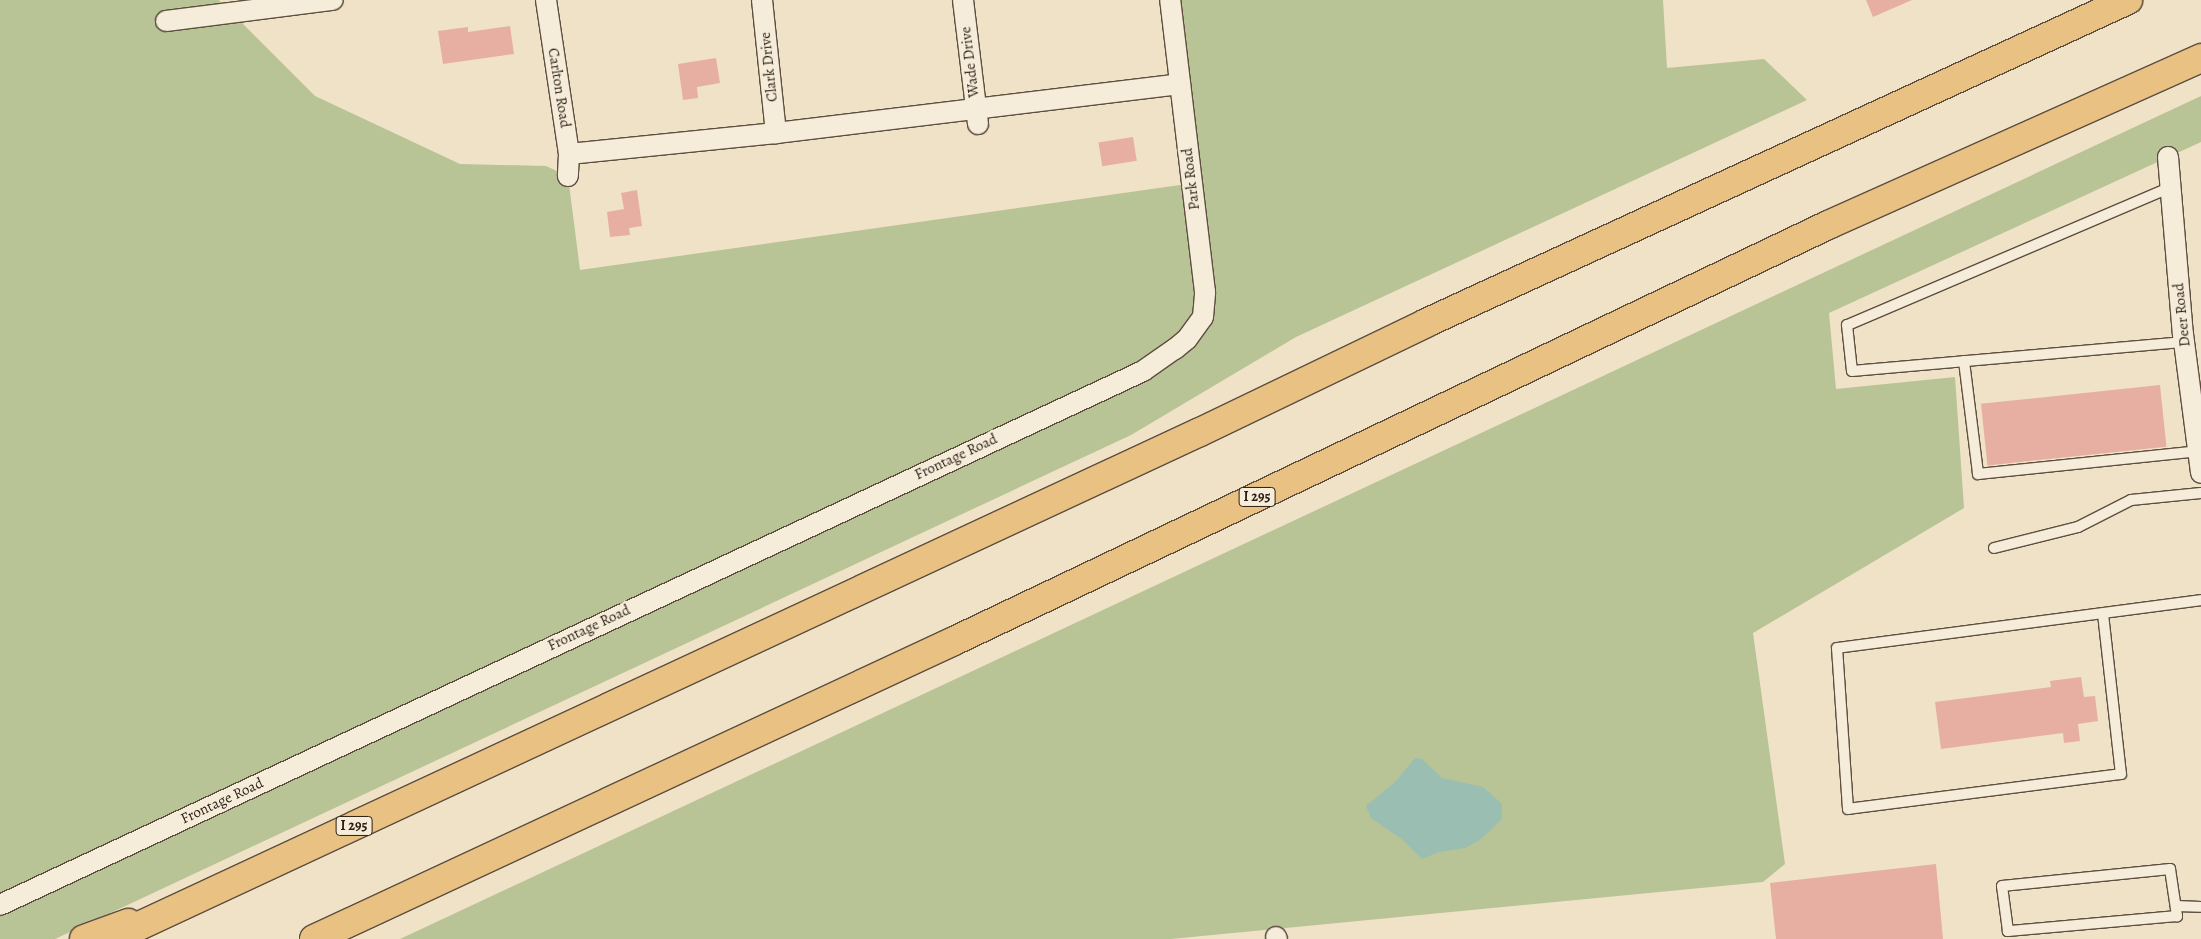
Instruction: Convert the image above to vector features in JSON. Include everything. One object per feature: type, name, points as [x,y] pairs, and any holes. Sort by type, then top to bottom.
[{"type":"highway","name":"I 295","points":[[111,939],[1200,432],[1426,323],[2128,0]]},
{"type":"highway","name":"I 295","points":[[314,939],[945,646],[1828,225],[2201,58]]},
{"type":"highway","points":[[84,939],[218,889]]},
{"type":"highway","points":[[318,939],[347,924]]},
{"type":"street","points":[[166,20],[333,0]]},
{"type":"street","name":"Carlton Road","points":[[546,0],[569,154],[568,176]]},
{"type":"street","name":"Clark Drive","points":[[762,0],[776,133]]},
{"type":"street","name":"Wade Drive","points":[[963,0],[977,116]]},
{"type":"street","name":"Park Road","points":[[1170,0],[1205,292],[1202,317],[1187,339],[1176,349]]},
{"type":"street","points":[[569,154],[776,133],[977,116],[1180,84]]},
{"type":"street","name":"Deer Road","points":[[2168,157],[2184,342],[2200,452],[2201,473]]},
{"type":"street","name":"Frontage Road","points":[[0,905],[1143,371],[1176,349]]},
{"type":"lane","points":[[2171,187],[1847,325],[1852,371],[2184,342]]},
{"type":"lane","points":[[1964,361],[1978,474],[2200,452]]},
{"type":"lane","points":[[1994,548],[2078,527],[2131,500],[2201,494]]},
{"type":"lane","points":[[2103,614],[2121,774],[1848,809],[1837,648],[2201,600]]},
{"type":"lane","points":[[2170,869],[2176,906],[2177,916],[2008,931],[2002,886],[2170,869]]},
{"type":"lane","points":[[2176,906],[2201,907]]},
{"type":"green space","points":[[0,0],[219,0],[315,96],[460,164],[546,166],[568,176],[580,270],[1201,182],[1176,0],[1663,0],[1667,68],[1764,59],[1807,100],[1296,337],[1131,435],[55,939],[0,939]]},
{"type":"green space","points":[[2201,96],[2201,142],[1829,313],[1836,389],[1955,377],[1964,508],[1753,633],[1785,864],[1763,882],[1171,939],[400,939]]},
{"type":"water","points":[[1415,758],[1422,759],[1442,778],[1483,787],[1502,804],[1502,819],[1480,840],[1465,848],[1439,852],[1422,859],[1403,840],[1371,818],[1366,806],[1396,781]]},
{"type":"building","points":[[1866,0],[1912,0],[1873,17]]},
{"type":"building","points":[[510,26],[514,54],[443,64],[438,31],[468,27],[468,32]]},
{"type":"building","points":[[716,58],[720,83],[697,87],[698,98],[683,100],[678,64]]},
{"type":"building","points":[[1133,137],[1137,161],[1102,166],[1098,142]]},
{"type":"building","points":[[637,190],[642,226],[629,228],[630,235],[610,237],[607,212],[624,209],[621,193]]},
{"type":"building","points":[[2160,385],[2166,447],[1987,465],[1981,404]]},
{"type":"building","points":[[2081,677],[2084,697],[2095,696],[2098,721],[2078,724],[2080,741],[2064,743],[2063,733],[1941,749],[1935,702],[2051,687],[2050,681]]},
{"type":"building","points":[[1936,864],[1943,939],[1776,939],[1770,883]]}]
